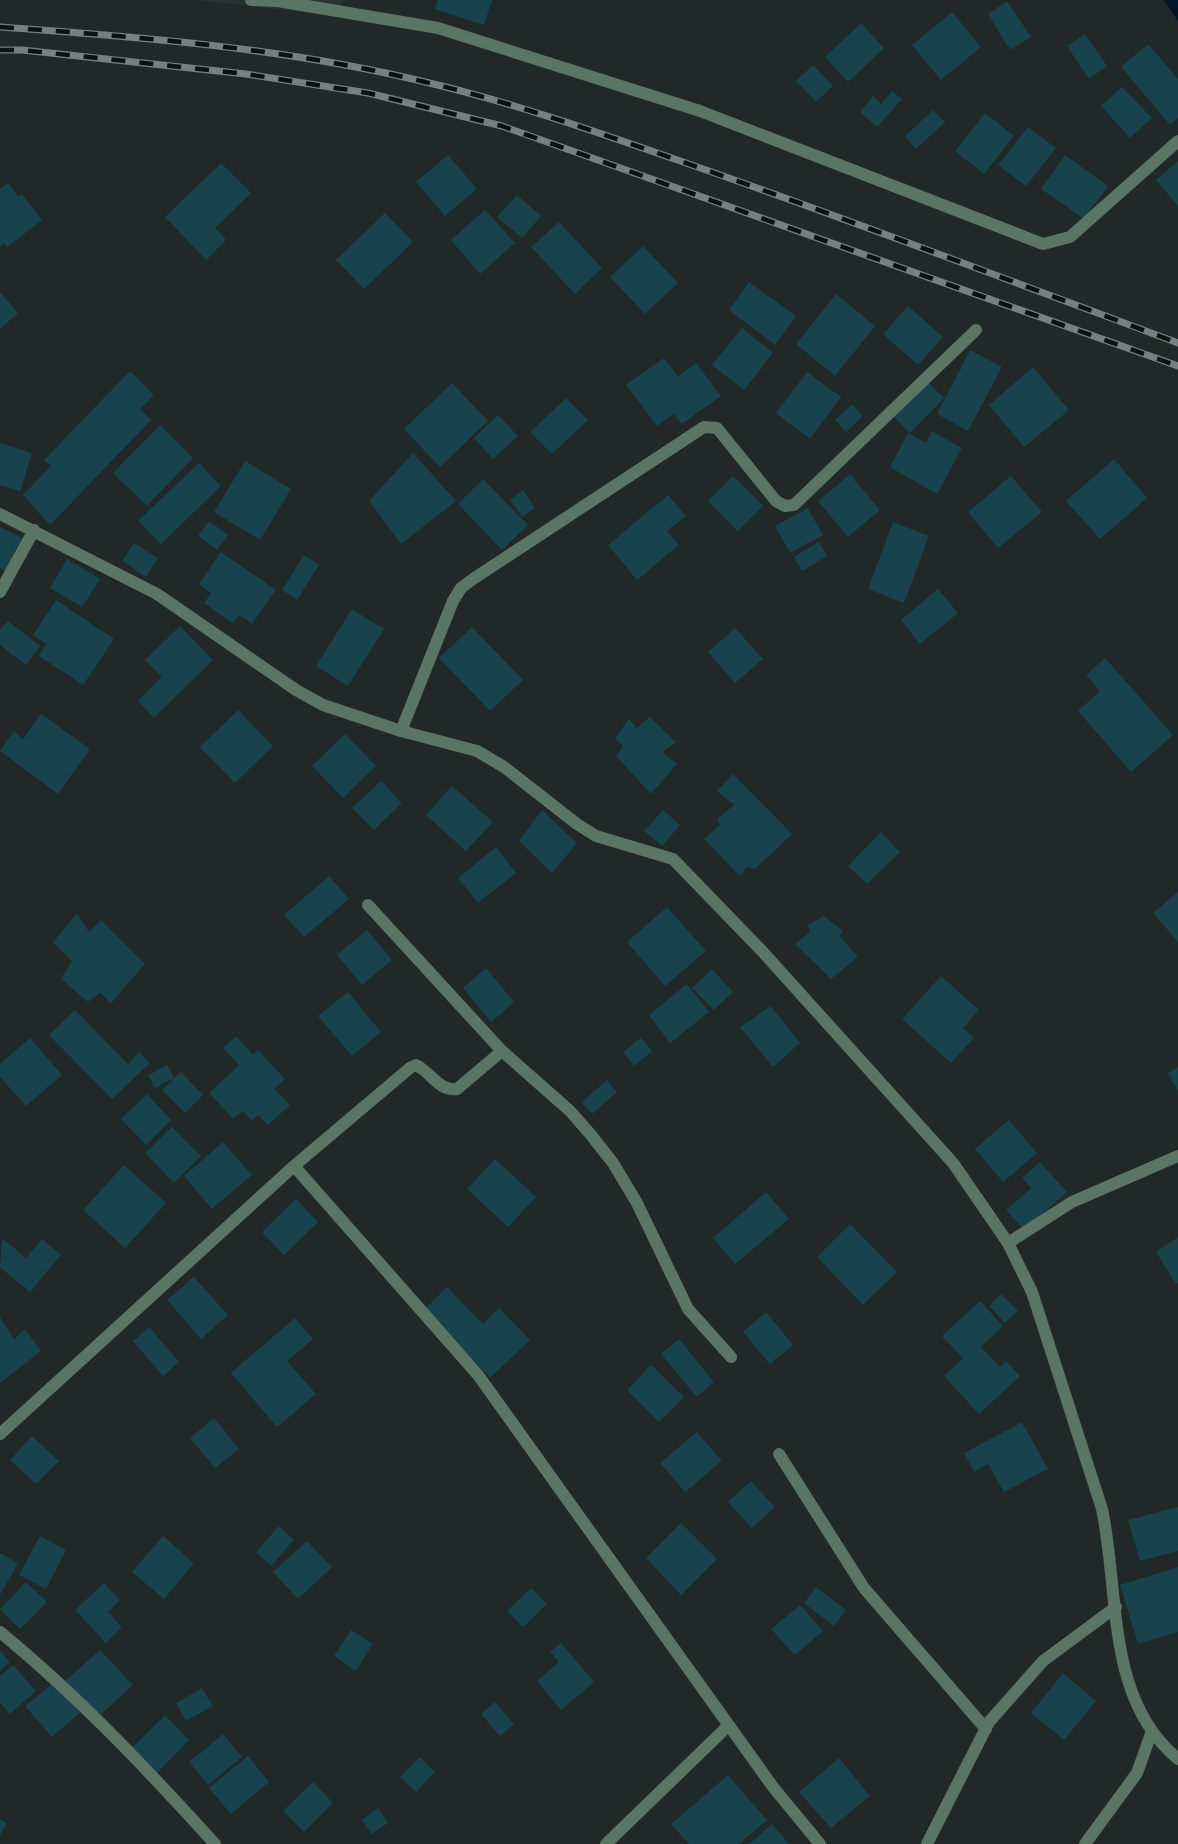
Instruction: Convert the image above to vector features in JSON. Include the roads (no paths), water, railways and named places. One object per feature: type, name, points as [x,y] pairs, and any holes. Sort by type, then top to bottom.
[{"type":"street","points":[[251,0],[278,1],[438,28],[700,111],[1043,244],[1070,237],[1178,141]]},
{"type":"street","points":[[401,730],[453,601],[461,588],[473,579],[704,427],[717,428],[776,501],[785,506],[794,505],[976,330]]},
{"type":"street","points":[[0,514],[157,594],[296,690],[323,705],[477,751],[504,767],[577,824],[596,836],[673,859],[762,951],[953,1163],[1008,1243],[1032,1292],[1102,1509],[1124,1669],[1132,1698],[1152,1731],[1178,1759]]},
{"type":"street","points":[[0,592],[34,530]]},
{"type":"street","points":[[368,905],[502,1051],[570,1111],[613,1163],[637,1203],[688,1308],[731,1357]]},
{"type":"street","points":[[0,1434],[294,1166],[411,1067],[417,1065],[422,1068],[443,1088],[457,1089],[502,1051]]},
{"type":"street","points":[[1008,1243],[1072,1202],[1178,1156]]},
{"type":"street","points":[[294,1166],[478,1375],[772,1787],[819,1844]]},
{"type":"street","points":[[779,1454],[864,1588],[986,1729]]},
{"type":"street","points":[[927,1844],[986,1729],[1043,1661],[1116,1607]]},
{"type":"street","points":[[0,1632],[128,1748],[215,1844]]},
{"type":"street","points":[[606,1844],[728,1726]]},
{"type":"street","points":[[1086,1844],[1137,1773],[1152,1731]]},
{"type":"water","points":[[1164,0],[1178,0],[1178,21]]},
{"type":"railway","points":[[0,27],[106,35],[265,52],[369,70],[458,90],[566,122],[709,171],[1178,343]]},
{"type":"railway","points":[[0,50],[22,50],[246,74],[368,93],[502,126],[1178,366]]}]
